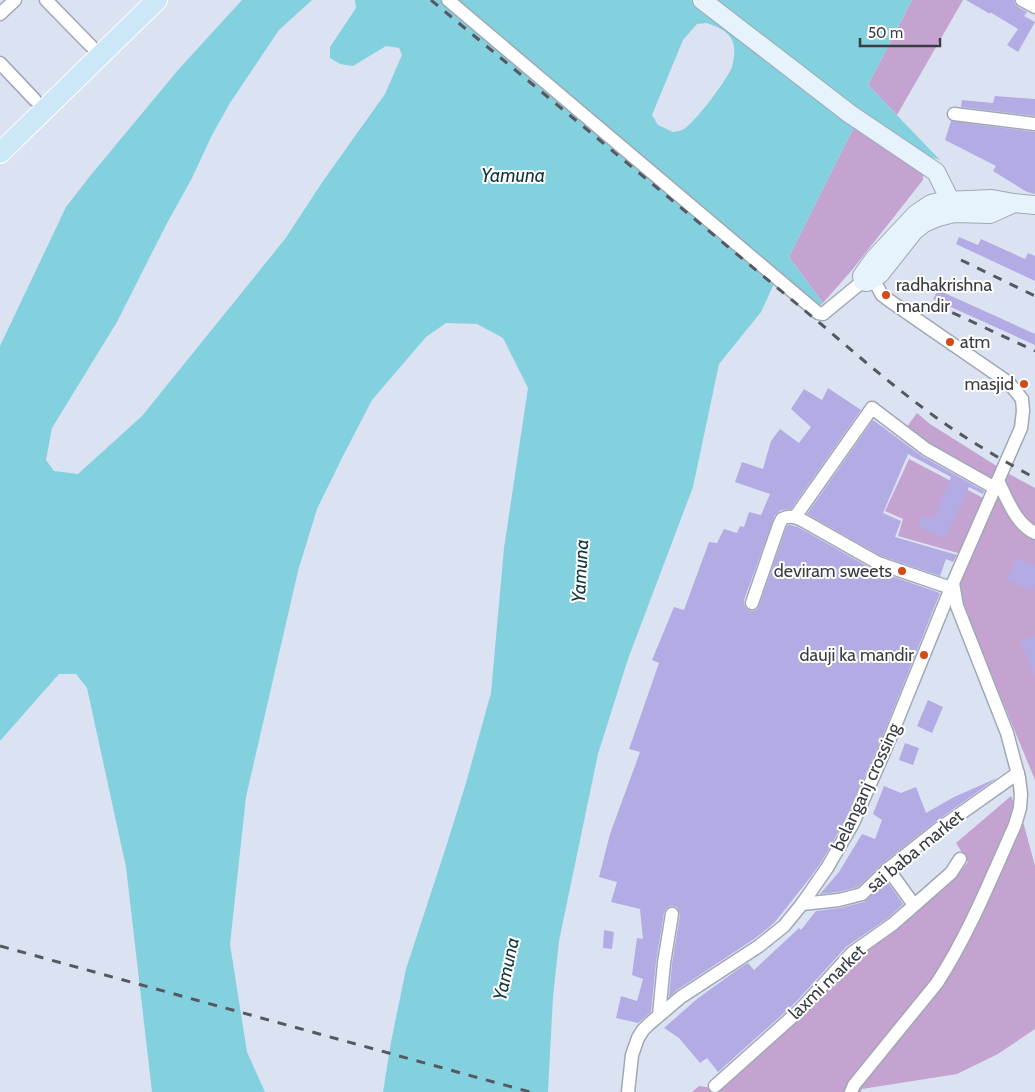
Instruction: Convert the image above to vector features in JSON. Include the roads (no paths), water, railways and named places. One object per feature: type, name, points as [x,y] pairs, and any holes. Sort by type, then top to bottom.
[{"type":"main road","points":[[0,135],[138,0]]},
{"type":"main road","points":[[0,152],[157,0]]},
{"type":"main road","points":[[702,0],[850,114],[936,172],[952,207]]},
{"type":"main road","points":[[868,280],[880,274],[904,235],[938,217],[952,207],[990,214],[1014,203],[1035,205]]},
{"type":"street","points":[[0,14],[15,0]]},
{"type":"street","points":[[46,0],[91,46]]},
{"type":"street","points":[[448,0],[818,313],[823,314],[868,280]]},
{"type":"street","points":[[1022,0],[1035,7]]},
{"type":"street","points":[[0,63],[34,100]]},
{"type":"street","points":[[954,114],[1035,124]]},
{"type":"street","name":"belanganj crossing","points":[[628,1092],[632,1054],[643,1030],[681,997],[759,946],[784,926],[827,868],[853,823],[952,586],[1021,428],[1022,398],[1009,383],[882,295],[868,280]]},
{"type":"street","points":[[795,517],[872,408],[926,448],[997,484],[1015,515],[1022,524],[1035,533]]},
{"type":"street","points":[[752,603],[769,551],[782,519],[787,516],[795,517],[878,563],[952,586],[956,606],[1007,733],[1018,773],[1021,794],[1016,825],[956,953],[937,983],[854,1084],[851,1092]]},
{"type":"street","name":"sai baba market","points":[[802,904],[839,900],[862,894],[888,869],[936,831],[1018,773]]},
{"type":"street","name":"laxmi market","points":[[715,1086],[800,1010],[852,953],[892,924],[951,873],[960,859]]},
{"type":"street","points":[[888,869],[914,905]]},
{"type":"street","points":[[659,1015],[664,963],[672,914]]},
{"type":"water","name":"Yamuna","points":[[242,0],[312,0],[279,30],[230,103],[212,135],[192,178],[117,322],[52,428],[46,460],[54,471],[78,474],[142,416],[285,239],[323,181],[385,94],[402,55],[399,48],[386,46],[353,66],[340,64],[330,58],[330,47],[356,8],[355,0],[912,0],[868,85],[940,160],[923,154],[862,111],[789,257],[823,303],[818,307],[780,271],[761,312],[719,364],[693,487],[628,659],[598,754],[559,941],[553,997],[548,1092],[383,1092],[406,969],[466,783],[491,693],[504,548],[528,388],[503,338],[477,324],[446,323],[426,337],[372,400],[317,509],[298,571],[246,797],[230,944],[247,1052],[265,1092],[152,1092],[126,867],[87,688],[76,674],[59,674],[0,741],[0,346],[66,207],[178,70]],"holes":[[[707,23],[725,31],[732,40],[734,50],[732,67],[718,90],[696,118],[684,129],[673,132],[658,125],[652,115],[683,40],[697,24]]]},
{"type":"railway","points":[[431,0],[905,394],[958,433],[1035,478]]},
{"type":"railway","points":[[961,260],[1035,296]]},
{"type":"railway","points":[[936,305],[1035,351]]},
{"type":"railway","points":[[0,946],[530,1092]]},
{"type":"place","name":"radhakrishna mandir","points":[[886,295]]},
{"type":"place","name":"atm","points":[[950,342]]},
{"type":"place","name":"masjid","points":[[1024,384]]},
{"type":"place","name":"deviram sweets","points":[[902,571]]},
{"type":"place","name":"dauji ka mandir","points":[[924,655]]}]
